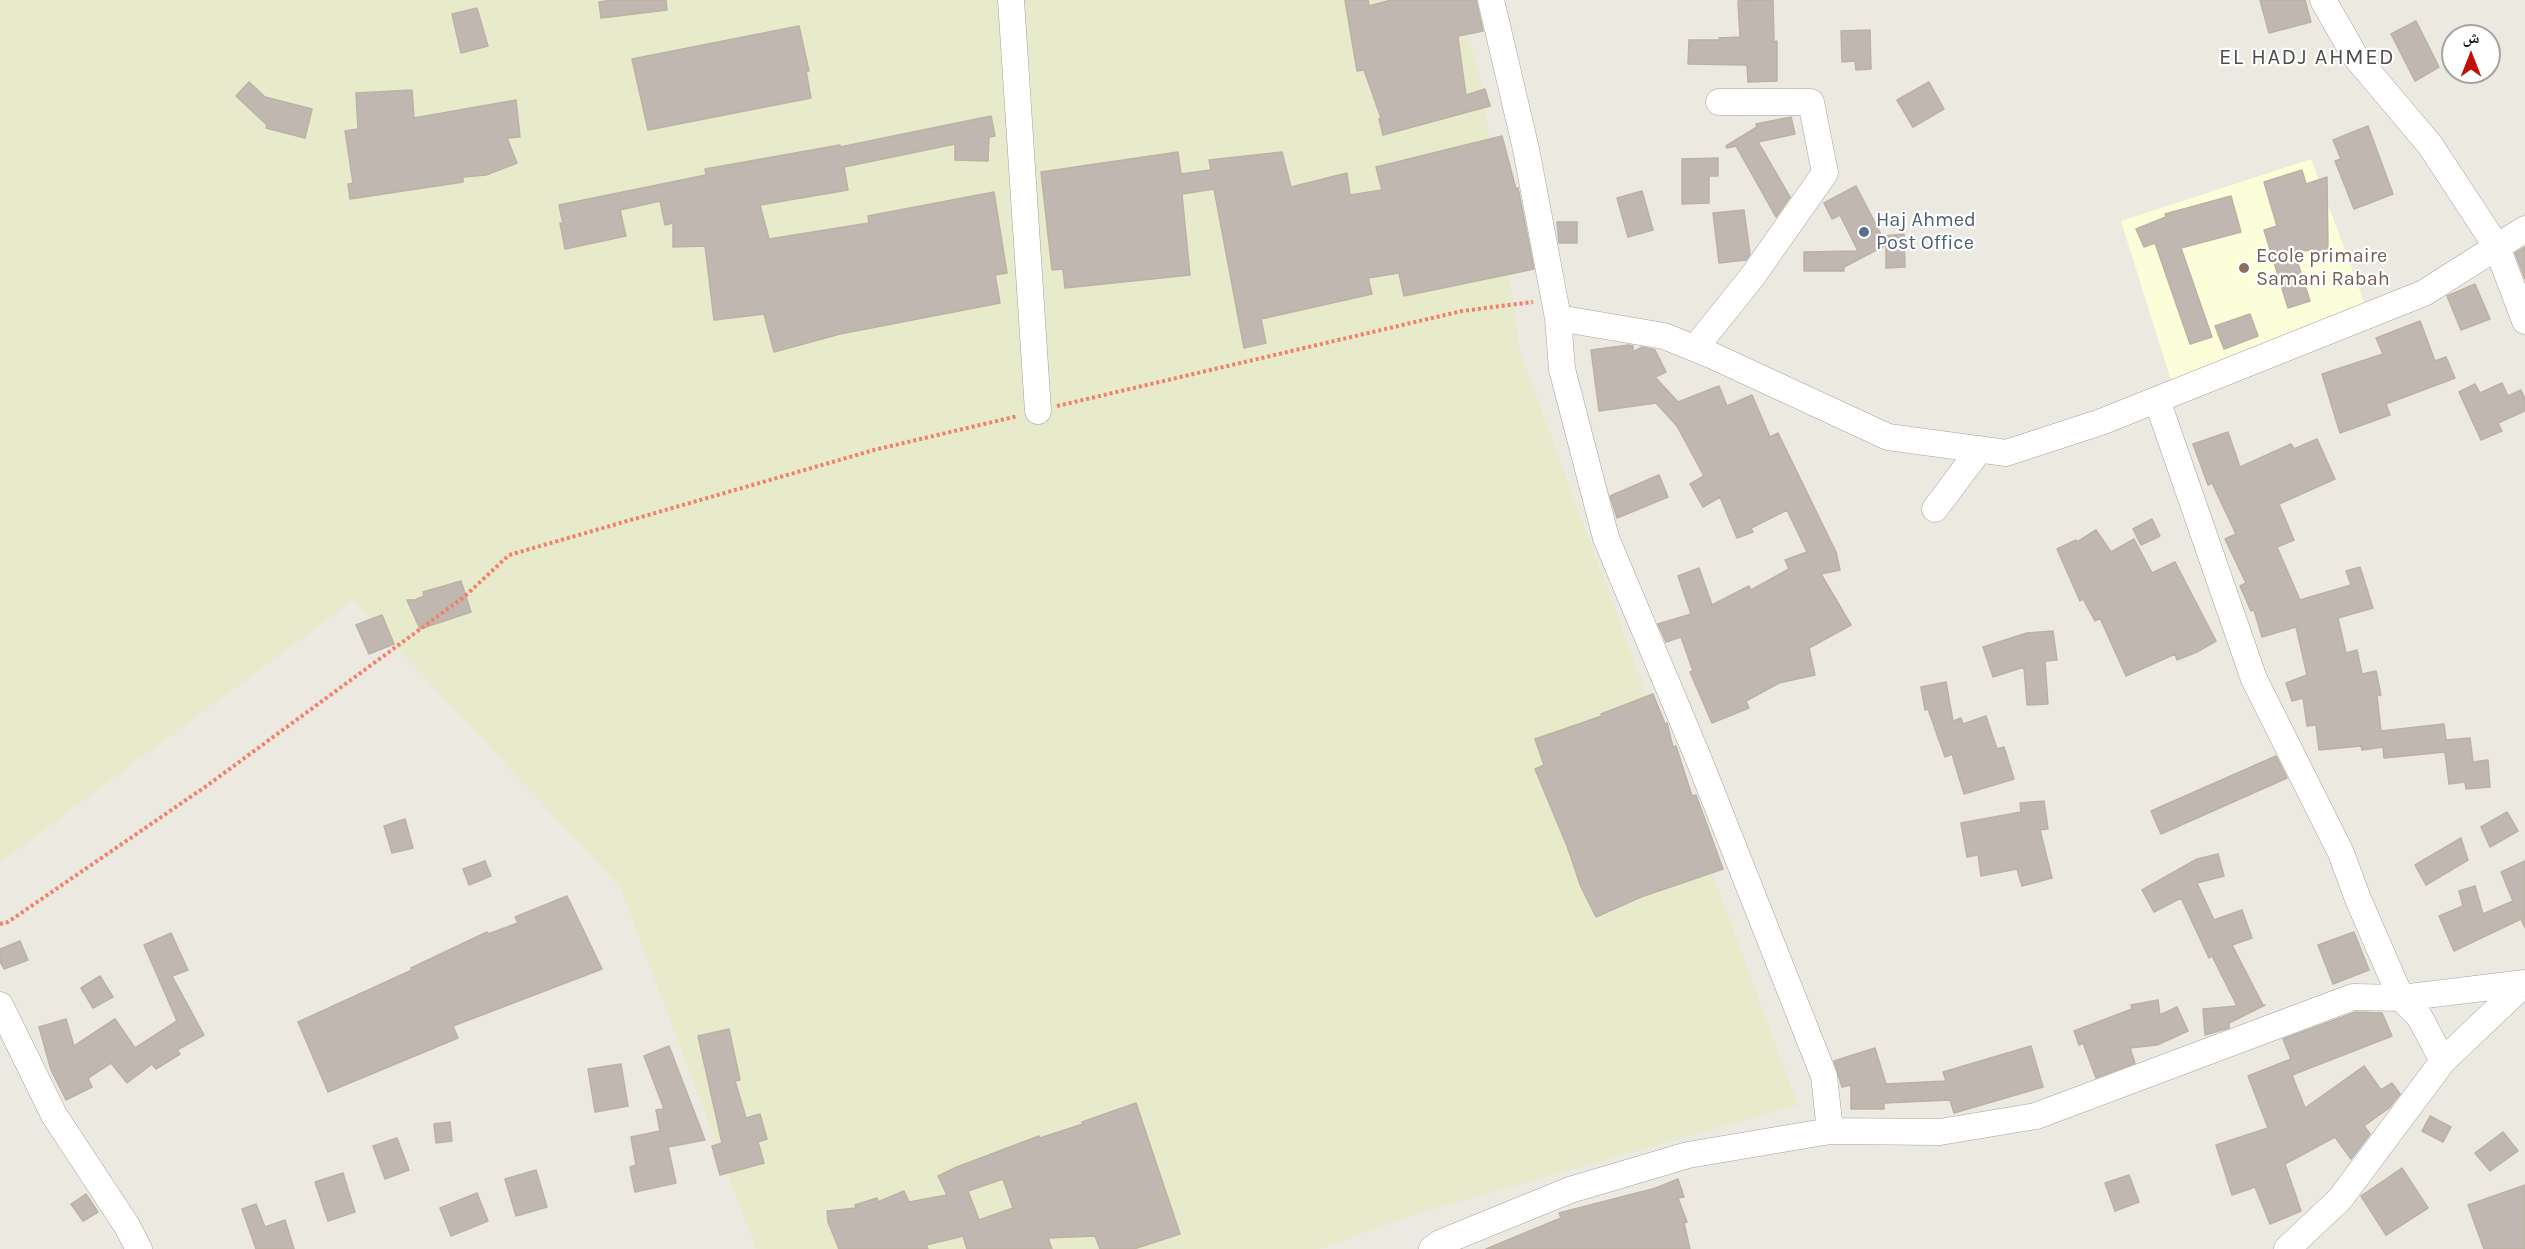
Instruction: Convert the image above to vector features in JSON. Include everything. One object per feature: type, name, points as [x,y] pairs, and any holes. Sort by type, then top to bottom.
[{"type":"street","points":[[1011,0],[1038,411]]},
{"type":"street","points":[[1491,0],[1526,149],[1556,309],[1562,369],[1606,538],[1699,760],[1824,1076],[1830,1131]]},
{"type":"street","points":[[2323,0],[2355,56],[2430,144],[2496,247],[2525,321]]},
{"type":"street","points":[[1695,348],[1752,277],[1825,173],[1811,102],[1719,102]]},
{"type":"street","points":[[1556,309],[1664,336],[1695,348],[1887,437],[2006,453],[2102,422],[2424,293],[2525,229]]},
{"type":"street","points":[[2157,400],[2254,679],[2341,853],[2358,899],[2401,998],[2419,1016],[2443,1061]]},
{"type":"street","points":[[1935,509],[1980,449]]},
{"type":"street","points":[[1432,1249],[1440,1243],[1570,1190],[1688,1155],[1830,1131],[1940,1132],[2036,1116],[2353,997],[2401,998],[2525,983],[2443,1061],[2340,1199],[2287,1249]]},
{"type":"street","points":[[0,1005],[54,1115],[127,1226],[139,1249]]},
{"type":"path","points":[[0,924],[8,922],[215,780],[464,597],[509,555],[874,450],[1462,311],[1556,309]]},
{"type":"shaded area","points":[[0,0],[1459,0],[1482,87],[1520,352],[1798,1105],[1423,1212],[1319,1249],[756,1249],[620,887],[353,600],[0,863]]},
{"type":"shaded area","name":"Ecole primaire Samani Rabah","points":[[2311,159],[2369,315],[2175,393],[2121,221]]},
{"type":"building","points":[[666,0],[667,10],[601,18],[599,2]]},
{"type":"building","points":[[1345,0],[1368,0],[1369,6],[1391,0],[1476,0],[1483,31],[1458,36],[1459,45],[1466,95],[1485,89],[1490,106],[1383,135],[1379,119],[1381,118],[1364,70],[1357,71]]},
{"type":"building","points":[[1773,0],[1774,42],[1777,41],[1777,81],[1748,82],[1747,65],[1688,64],[1689,40],[1720,40],[1719,38],[1740,37],[1738,1]]},
{"type":"building","points":[[2260,0],[2305,0],[2311,22],[2269,33]]},
{"type":"building","points":[[477,8],[488,46],[461,53],[452,14]]},
{"type":"building","points":[[2416,21],[2439,67],[2415,81],[2391,34]]},
{"type":"building","points":[[799,26],[809,71],[806,71],[811,98],[648,130],[632,59]]},
{"type":"building","points":[[1870,30],[1871,69],[1856,70],[1855,61],[1842,62],[1841,31]]},
{"type":"building","points":[[249,82],[265,97],[312,109],[305,138],[266,128],[267,125],[236,96]]},
{"type":"building","points":[[1929,82],[1944,109],[1913,127],[1897,100]]},
{"type":"building","points":[[412,90],[414,118],[516,100],[520,137],[507,138],[517,163],[486,175],[463,177],[463,182],[350,199],[348,184],[353,183],[345,131],[358,129],[356,93]]},
{"type":"building","points":[[991,116],[995,136],[989,137],[988,161],[955,160],[955,144],[844,167],[848,190],[760,205],[769,239],[869,223],[868,216],[994,192],[1007,273],[995,275],[1000,303],[840,334],[774,352],[764,314],[714,320],[705,246],[673,247],[673,223],[665,225],[660,201],[620,210],[626,236],[565,249],[559,205],[706,175],[705,169],[840,145],[840,147]]},
{"type":"building","points":[[1791,117],[1795,134],[1758,142],[1790,197],[1776,217],[1736,146],[1727,148],[1726,146],[1757,127],[1756,124]]},
{"type":"building","points":[[2368,126],[2393,194],[2354,209],[2335,161],[2341,159],[2333,140]]},
{"type":"building","points":[[1502,136],[1516,189],[1518,188],[1534,269],[1404,296],[1399,273],[1368,278],[1372,294],[1261,319],[1266,343],[1244,348],[1214,189],[1182,194],[1190,275],[1065,288],[1063,269],[1052,270],[1041,172],[1178,152],[1181,174],[1211,170],[1209,160],[1282,152],[1291,187],[1347,173],[1350,195],[1382,190],[1376,167]]},
{"type":"building","points":[[1718,158],[1718,176],[1709,176],[1709,203],[1682,204],[1682,159]]},
{"type":"building","points":[[2302,170],[2306,184],[2327,177],[2328,250],[2294,251],[2310,301],[2288,308],[2264,230],[2277,226],[2264,182]]},
{"type":"building","points":[[1856,186],[1885,242],[1885,236],[1904,234],[1905,267],[1886,268],[1886,245],[1844,267],[1844,271],[1804,271],[1804,252],[1858,251],[1840,215],[1832,219],[1824,203]]},
{"type":"building","points":[[1642,191],[1653,230],[1628,237],[1617,198]]},
{"type":"building","points":[[2231,196],[2241,232],[2181,248],[2212,337],[2190,344],[2155,243],[2144,247],[2136,229],[2166,217],[2165,214]]},
{"type":"building","points":[[1744,210],[1750,254],[1746,260],[1719,263],[1713,213]]},
{"type":"building","points":[[1557,222],[1577,222],[1577,243],[1559,243]]},
{"type":"building","points":[[2525,247],[2525,279],[2515,253]]},
{"type":"building","points":[[2475,284],[2490,319],[2461,330],[2447,296]]},
{"type":"building","points":[[2250,314],[2258,336],[2224,349],[2215,326]]},
{"type":"building","points":[[2420,321],[2435,361],[2446,357],[2455,378],[2386,404],[2390,415],[2340,433],[2322,374],[2383,354],[2376,338]]},
{"type":"building","points":[[1633,346],[1633,352],[1642,347],[1655,350],[1666,372],[1655,377],[1678,402],[1719,386],[1727,406],[1752,395],[1770,437],[1778,433],[1836,552],[1840,570],[1821,574],[1851,625],[1809,648],[1815,675],[1779,683],[1746,701],[1749,708],[1712,723],[1690,672],[1693,671],[1681,637],[1666,642],[1658,624],[1691,614],[1678,576],[1699,568],[1712,605],[1749,586],[1751,590],[1789,569],[1785,560],[1807,552],[1787,510],[1751,528],[1753,532],[1737,538],[1720,497],[1703,507],[1690,484],[1704,476],[1677,426],[1656,403],[1599,411],[1591,350]]},
{"type":"building","points":[[2502,383],[2508,396],[2521,390],[2525,399],[2525,411],[2498,423],[2502,431],[2481,440],[2459,392],[2475,384],[2480,393]]},
{"type":"building","points":[[2228,432],[2240,467],[2291,444],[2294,449],[2317,439],[2335,479],[2279,504],[2294,540],[2277,547],[2300,600],[2351,585],[2346,571],[2360,567],[2373,608],[2338,618],[2346,653],[2357,650],[2362,674],[2376,671],[2381,695],[2377,696],[2381,731],[2444,724],[2446,740],[2470,738],[2473,762],[2488,760],[2490,787],[2466,789],[2465,782],[2449,784],[2445,752],[2384,758],[2383,747],[2362,750],[2361,746],[2319,750],[2316,725],[2307,726],[2303,698],[2292,701],[2286,683],[2307,675],[2296,627],[2262,637],[2254,610],[2251,611],[2240,586],[2246,583],[2225,539],[2236,534],[2212,483],[2208,485],[2193,444]]},
{"type":"building","points":[[1659,475],[1668,497],[1617,518],[1610,496]]},
{"type":"building","points":[[2152,519],[2160,536],[2141,545],[2133,529]]},
{"type":"building","points":[[2096,530],[2111,552],[2134,539],[2152,573],[2175,562],[2216,641],[2177,660],[2175,654],[2126,676],[2100,618],[2095,621],[2083,599],[2080,601],[2057,549],[2076,540],[2077,542]]},
{"type":"building","points":[[461,581],[471,612],[420,629],[407,600],[415,600],[424,596],[423,592]]},
{"type":"building","points":[[382,615],[394,644],[369,654],[356,625]]},
{"type":"building","points":[[2053,631],[2057,660],[2045,661],[2048,704],[2027,705],[2024,667],[1993,677],[1983,647],[2027,633]]},
{"type":"building","points":[[1946,682],[1953,721],[1961,718],[1963,724],[1986,716],[1997,749],[2004,747],[2014,779],[1964,794],[1952,754],[1945,757],[1928,709],[1925,710],[1921,687]]},
{"type":"building","points":[[1653,694],[1665,724],[1667,723],[1673,747],[1676,746],[1692,796],[1696,795],[1723,869],[1641,897],[1596,917],[1581,887],[1567,846],[1535,769],[1544,765],[1535,739],[1602,716],[1601,714]]},
{"type":"building","points":[[2276,756],[2287,778],[2161,834],[2151,811]]},
{"type":"building","points":[[2044,801],[2048,829],[2040,830],[2052,878],[2022,886],[2017,869],[1981,876],[1978,855],[1967,857],[1961,823],[2021,812],[2020,803]]},
{"type":"building","points":[[2507,812],[2518,831],[2490,847],[2481,827]]},
{"type":"building","points":[[405,819],[413,848],[392,853],[384,826]]},
{"type":"building","points":[[2461,838],[2468,860],[2426,885],[2415,865]]},
{"type":"building","points":[[2218,854],[2224,876],[2197,883],[2214,920],[2242,910],[2252,938],[2232,945],[2265,1005],[2229,1023],[2229,1028],[2205,1035],[2203,1009],[2237,1006],[2212,956],[2209,958],[2181,898],[2154,912],[2142,890],[2197,859]]},
{"type":"building","points":[[485,861],[491,876],[469,885],[463,869]]},
{"type":"building","points":[[2525,861],[2525,928],[2521,919],[2454,951],[2439,916],[2463,906],[2459,891],[2475,886],[2483,914],[2513,901],[2501,872]]},
{"type":"building","points":[[567,896],[602,969],[453,1026],[458,1038],[328,1092],[298,1022],[412,970],[411,968],[487,932],[488,934],[518,923],[515,917]]},
{"type":"building","points":[[2354,932],[2369,970],[2333,984],[2318,945]]},
{"type":"building","points":[[171,933],[188,970],[172,976],[204,1035],[177,1050],[180,1054],[156,1069],[152,1064],[127,1083],[111,1063],[88,1078],[92,1087],[66,1100],[51,1070],[39,1027],[66,1019],[74,1046],[115,1019],[135,1048],[177,1021],[144,945]]},
{"type":"building","points":[[20,941],[28,960],[4,969],[0,961],[0,949]]},
{"type":"building","points":[[100,976],[113,997],[93,1008],[81,988]]},
{"type":"building","points":[[2158,1000],[2160,1015],[2177,1007],[2188,1031],[2157,1045],[2130,1048],[2135,1063],[2096,1078],[2083,1043],[2079,1045],[2074,1031],[2132,1009],[2131,1005]]},
{"type":"building","points":[[2356,1012],[2382,1013],[2392,1036],[2292,1075],[2305,1108],[2364,1066],[2381,1090],[2392,1083],[2400,1094],[2389,1108],[2364,1126],[2370,1134],[2351,1159],[2335,1137],[2285,1164],[2301,1211],[2270,1224],[2255,1187],[2232,1195],[2216,1145],[2268,1128],[2248,1076],[2291,1059],[2283,1039]]},
{"type":"building","points":[[729,1029],[740,1080],[735,1081],[746,1118],[760,1114],[767,1139],[758,1142],[764,1163],[720,1175],[712,1146],[722,1143],[698,1036]]},
{"type":"building","points":[[669,1046],[705,1140],[668,1147],[676,1183],[635,1192],[630,1167],[636,1165],[631,1137],[660,1131],[656,1110],[664,1109],[644,1056]]},
{"type":"building","points":[[2031,1046],[2043,1087],[1954,1113],[1950,1100],[1884,1103],[1884,1109],[1851,1109],[1851,1085],[1842,1087],[1834,1061],[1875,1048],[1886,1084],[1946,1081],[1943,1072]]},
{"type":"building","points":[[621,1064],[628,1106],[595,1112],[588,1069]]},
{"type":"building","points":[[1136,1103],[1180,1234],[1134,1249],[1100,1249],[1095,1236],[1048,1238],[1052,1249],[967,1249],[963,1236],[926,1245],[928,1249],[839,1249],[828,1222],[827,1211],[856,1208],[855,1205],[877,1198],[878,1202],[904,1191],[909,1202],[947,1195],[938,1176],[1039,1136],[1040,1138],[1083,1124],[1082,1122]],"holes":[[[1003,1179],[1013,1208],[979,1220],[968,1191]]]},
{"type":"building","points":[[2430,1116],[2451,1127],[2443,1142],[2422,1131]]},
{"type":"building","points":[[450,1122],[452,1141],[436,1143],[434,1124]]},
{"type":"building","points":[[2503,1132],[2518,1151],[2490,1171],[2475,1153]]},
{"type":"building","points":[[397,1138],[409,1170],[385,1179],[373,1146]]},
{"type":"building","points":[[2402,1168],[2428,1208],[2386,1235],[2361,1196]]},
{"type":"building","points":[[536,1170],[547,1207],[516,1216],[505,1179]]},
{"type":"building","points":[[343,1173],[355,1212],[328,1221],[315,1182]]},
{"type":"building","points":[[2129,1175],[2139,1202],[2115,1211],[2105,1183]]},
{"type":"building","points":[[1678,1179],[1684,1197],[1678,1198],[1687,1222],[1684,1223],[1690,1249],[1486,1249],[1561,1218],[1559,1213],[1656,1188]]},
{"type":"building","points":[[2525,1185],[2525,1249],[2484,1249],[2468,1205]]},
{"type":"building","points":[[477,1193],[488,1221],[451,1236],[440,1208]]},
{"type":"building","points":[[86,1194],[98,1212],[83,1221],[71,1204]]},
{"type":"building","points":[[256,1204],[265,1227],[285,1220],[294,1249],[256,1249],[242,1209]]},
{"type":"place","name":"Haj Ahmed Post Office","points":[[1864,232]]},
{"type":"place","name":"Ecole primaire Samani Rabah","points":[[2244,268]]},
{"type":"district","name":"EL HADJ AHMED","points":[[2307,58]]}]
